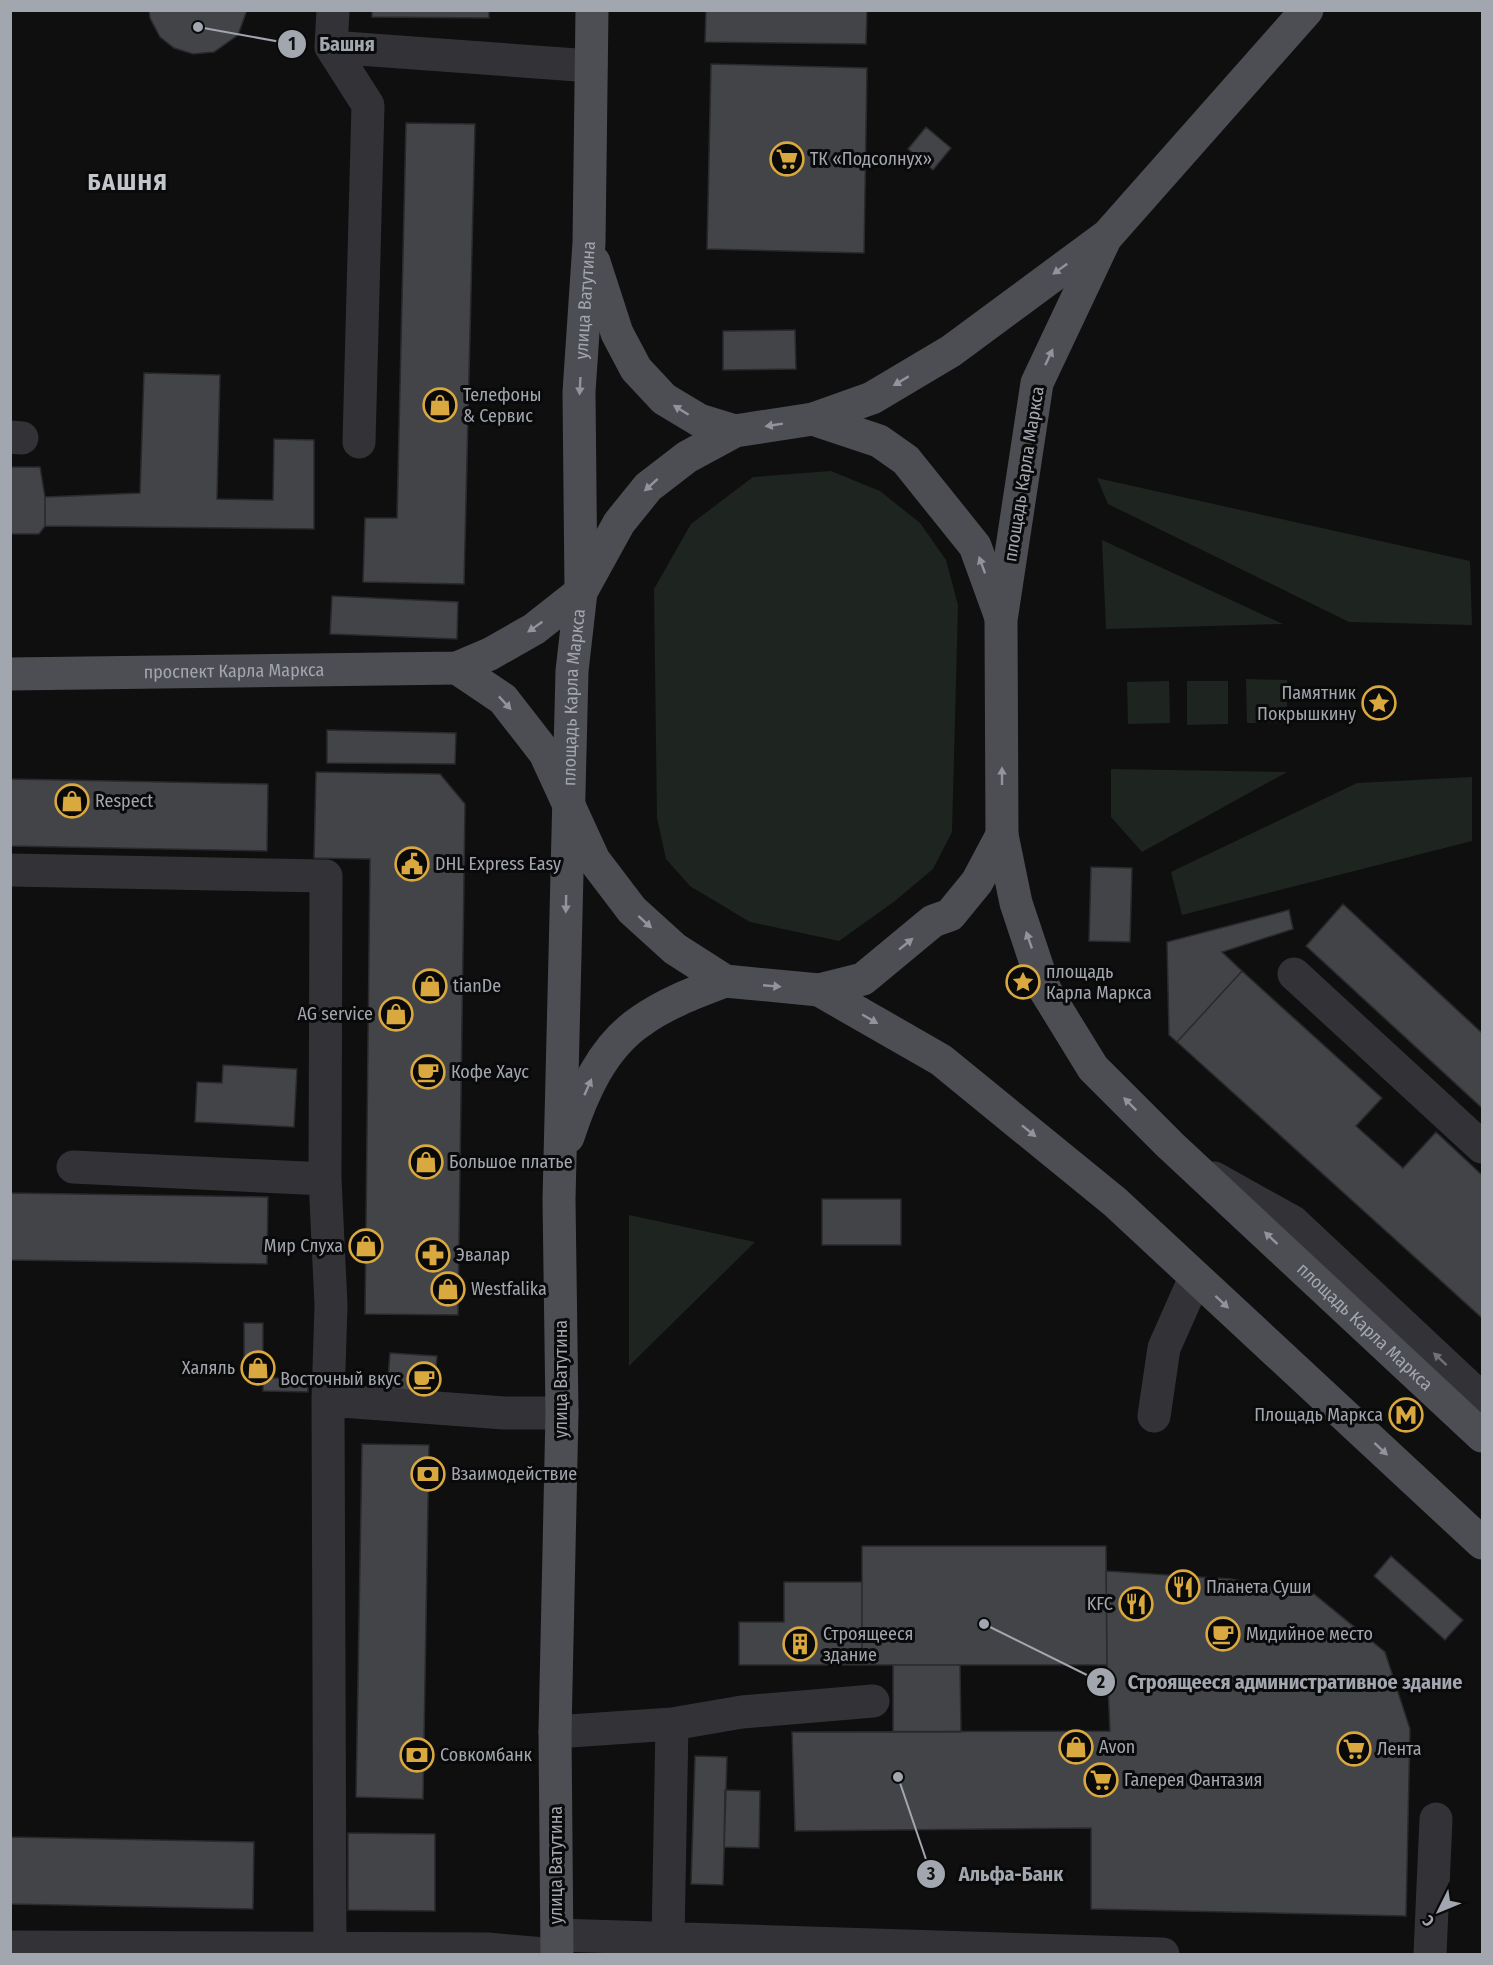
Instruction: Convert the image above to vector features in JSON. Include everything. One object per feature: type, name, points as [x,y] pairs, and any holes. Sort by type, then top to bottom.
[{"type":"main road","name":"улица Ватутина","points":[[581,592],[579,392],[589,243],[592,10]]},
{"type":"main road","name":"площадь Карла Маркса","points":[[568,803],[572,671],[581,592],[619,523],[648,487],[687,457],[735,431],[813,419],[872,398],[951,351],[1108,235],[1307,10]]},
{"type":"main road","name":"площадь Карла Маркса","points":[[1108,235],[1037,383],[1002,620],[1002,835],[1016,903],[1045,990],[1093,1068],[1195,1168],[1482,1436]]},
{"type":"main road","points":[[589,243],[617,333],[636,369],[664,399],[699,420],[735,431]]},
{"type":"main road","name":"площадь Карла Маркса","points":[[813,419],[879,441],[906,460],[975,546],[1002,620]]},
{"type":"main road","name":"площадь Карла Маркса","points":[[458,668],[490,654],[534,628],[581,592]]},
{"type":"main road","name":"площадь Карла Маркса","points":[[458,668],[503,699],[545,753],[594,860],[632,910],[675,949],[725,981],[819,990],[863,979],[933,921],[950,915],[977,882],[1002,835]]},
{"type":"main road","name":"проспект Карла Маркса","points":[[10,674],[458,668]]},
{"type":"main road","name":"улица Ватутина","points":[[552,1948],[562,1413],[560,1162],[568,803]]},
{"type":"main road","points":[[560,1162],[573,1122],[596,1070],[615,1043],[640,1021],[681,999],[725,981]]},
{"type":"main road","name":"площадь Карла Маркса","points":[[819,990],[941,1060],[1115,1202],[1482,1543]]},
{"type":"lane","points":[[333,10],[331,47],[368,105],[359,442]]},
{"type":"lane","points":[[331,47],[591,66]]},
{"type":"lane","points":[[10,870],[326,876],[325,1179],[331,1305],[328,1400],[330,1952]]},
{"type":"lane","points":[[1294,974],[1482,1147]]},
{"type":"lane","points":[[73,1167],[325,1179]]},
{"type":"lane","name":"площадь Карла Маркса","points":[[1195,1168],[1293,1222],[1482,1399]]},
{"type":"lane","points":[[1154,1416],[1164,1348],[1195,1278]]},
{"type":"lane","points":[[328,1400],[504,1413],[562,1413]]},
{"type":"lane","points":[[555,1732],[672,1724],[742,1712],[873,1701]]},
{"type":"lane","points":[[668,1940],[672,1724]]},
{"type":"lane","points":[[1430,1954],[1436,1819]]},
{"type":"lane","points":[[10,1947],[330,1952],[552,1948],[668,1940],[1163,1954]]},
{"type":"shaded area","points":[[831,471],[880,491],[920,523],[946,560],[958,605],[952,832],[933,869],[895,901],[839,941],[750,922],[690,886],[666,859],[657,818],[654,589],[691,524],[753,477]]},
{"type":"shaded area","points":[[1097,478],[1470,561],[1472,625],[1349,622],[1108,504]]},
{"type":"shaded area","points":[[1102,540],[1283,624],[1106,629]]},
{"type":"shaded area","points":[[1246,679],[1287,680],[1287,723],[1247,723]]},
{"type":"shaded area","points":[[1169,681],[1170,723],[1128,724],[1127,682]]},
{"type":"shaded area","points":[[1187,681],[1228,681],[1228,724],[1187,725]]},
{"type":"shaded area","points":[[1111,769],[1287,772],[1142,852],[1111,817]]},
{"type":"shaded area","points":[[1472,777],[1472,841],[1182,915],[1171,872],[1357,783]]},
{"type":"shaded area","points":[[629,1215],[755,1242],[629,1366]]},
{"type":"building","points":[[149,10],[247,10],[238,35],[214,52],[193,54],[174,48],[160,37],[150,18]]},
{"type":"building","points":[[372,10],[489,10],[489,18],[372,17]]},
{"type":"building","points":[[706,10],[867,10],[866,44],[705,42]]},
{"type":"building","name":"ТК «Подсолнух»","points":[[711,64],[867,68],[864,253],[707,249]]},
{"type":"building","points":[[406,123],[475,124],[464,584],[363,582],[365,518],[397,518]]},
{"type":"building","points":[[926,127],[951,148],[933,170],[908,149]]},
{"type":"building","points":[[795,330],[796,369],[723,370],[723,331]]},
{"type":"building","points":[[144,373],[220,375],[217,499],[273,500],[274,439],[314,440],[314,529],[45,526],[45,497],[140,493]]},
{"type":"building","points":[[10,467],[40,467],[45,497],[45,526],[39,534],[10,534]]},
{"type":"building","points":[[332,596],[458,602],[457,639],[330,634]]},
{"type":"building","points":[[327,730],[456,733],[455,764],[327,763]]},
{"type":"building","points":[[316,772],[440,774],[465,804],[458,1315],[365,1314],[370,859],[314,858]]},
{"type":"building","points":[[10,779],[268,784],[267,851],[10,846]]},
{"type":"building","points":[[1091,867],[1132,868],[1130,942],[1089,941]]},
{"type":"building","points":[[1343,904],[1482,1033],[1482,1108],[1306,946]]},
{"type":"building","points":[[1289,910],[1293,929],[1222,952],[1242,971],[1177,1042],[1169,1035],[1167,942]]},
{"type":"building","points":[[1242,971],[1382,1098],[1356,1126],[1403,1168],[1436,1132],[1482,1175],[1482,1318],[1177,1042]]},
{"type":"building","points":[[223,1065],[297,1069],[294,1127],[195,1122],[197,1082],[222,1083]]},
{"type":"building","points":[[10,1193],[268,1197],[267,1264],[10,1260]]},
{"type":"building","points":[[822,1199],[901,1199],[901,1245],[822,1245]]},
{"type":"building","points":[[244,1323],[263,1323],[263,1378],[244,1378]]},
{"type":"building","points":[[390,1353],[437,1356],[434,1395],[387,1390]]},
{"type":"building","points":[[263,1378],[308,1378],[308,1392],[263,1391]]},
{"type":"building","points":[[362,1444],[429,1445],[423,1799],[356,1797]]},
{"type":"building","points":[[862,1546],[1106,1546],[1107,1665],[862,1665]]},
{"type":"building","points":[[1391,1556],[1463,1620],[1445,1640],[1374,1576]]},
{"type":"building","name":"Галерея Фантазия","points":[[1106,1571],[1231,1579],[1314,1594],[1385,1652],[1410,1729],[1406,1916],[1091,1909],[1091,1828],[795,1831],[792,1732],[1110,1731]]},
{"type":"building","name":"Строящееся здание","points":[[784,1582],[862,1582],[862,1665],[739,1665],[739,1622],[784,1622]]},
{"type":"building","points":[[893,1665],[960,1665],[961,1732],[893,1732]]},
{"type":"building","points":[[695,1756],[727,1757],[723,1885],[691,1884]]},
{"type":"building","points":[[725,1790],[760,1791],[759,1848],[724,1847]]},
{"type":"building","points":[[348,1833],[435,1834],[435,1911],[348,1910]]},
{"type":"building","points":[[10,1837],[254,1842],[253,1909],[10,1904]]},
{"type":"place","name":"Башня","points":[[198,27]]},
{"type":"place","name":"ТК «Подсолнух»","points":[[787,159]]},
{"type":"place","name":"Телефоны & Сервис","points":[[440,405]]},
{"type":"place","name":"Памятник Покрышкину","points":[[1379,703]]},
{"type":"place","name":"Respect","points":[[72,801]]},
{"type":"place","name":"DHL Express Easy","points":[[412,864]]},
{"type":"place","name":"площадь Карла Маркса","points":[[1023,982]]},
{"type":"place","name":"tianDe","points":[[430,986]]},
{"type":"place","name":"AG service","points":[[396,1014]]},
{"type":"place","name":"Кофе Хаус","points":[[428,1072]]},
{"type":"place","name":"Большое платье","points":[[426,1162]]},
{"type":"place","name":"Мир Слуха","points":[[366,1246]]},
{"type":"place","name":"Эвалар","points":[[433,1255]]},
{"type":"place","name":"Westfalika","points":[[448,1289]]},
{"type":"place","name":"Халяль","points":[[258,1368]]},
{"type":"place","name":"Восточный вкус","points":[[424,1379]]},
{"type":"place","name":"Площадь Маркса","points":[[1406,1415]]},
{"type":"place","name":"Взаимодействие","points":[[428,1474]]},
{"type":"place","name":"Планета Суши","points":[[1183,1587]]},
{"type":"place","name":"KFC","points":[[1136,1604]]},
{"type":"place","name":"Строящееся административное здание","points":[[984,1624]]},
{"type":"place","name":"Мидийное место","points":[[1223,1634]]},
{"type":"place","name":"Строящееся здание","points":[[800,1644]]},
{"type":"place","name":"Avon","points":[[1076,1747]]},
{"type":"place","name":"Лента","points":[[1354,1749]]},
{"type":"place","name":"Совкомбанк","points":[[417,1755]]},
{"type":"place","name":"Альфа-Банк","points":[[898,1777]]},
{"type":"place","name":"Галерея Фантазия","points":[[1101,1780]]},
{"type":"district","name":"БАШНЯ","points":[[128,182]]}]
